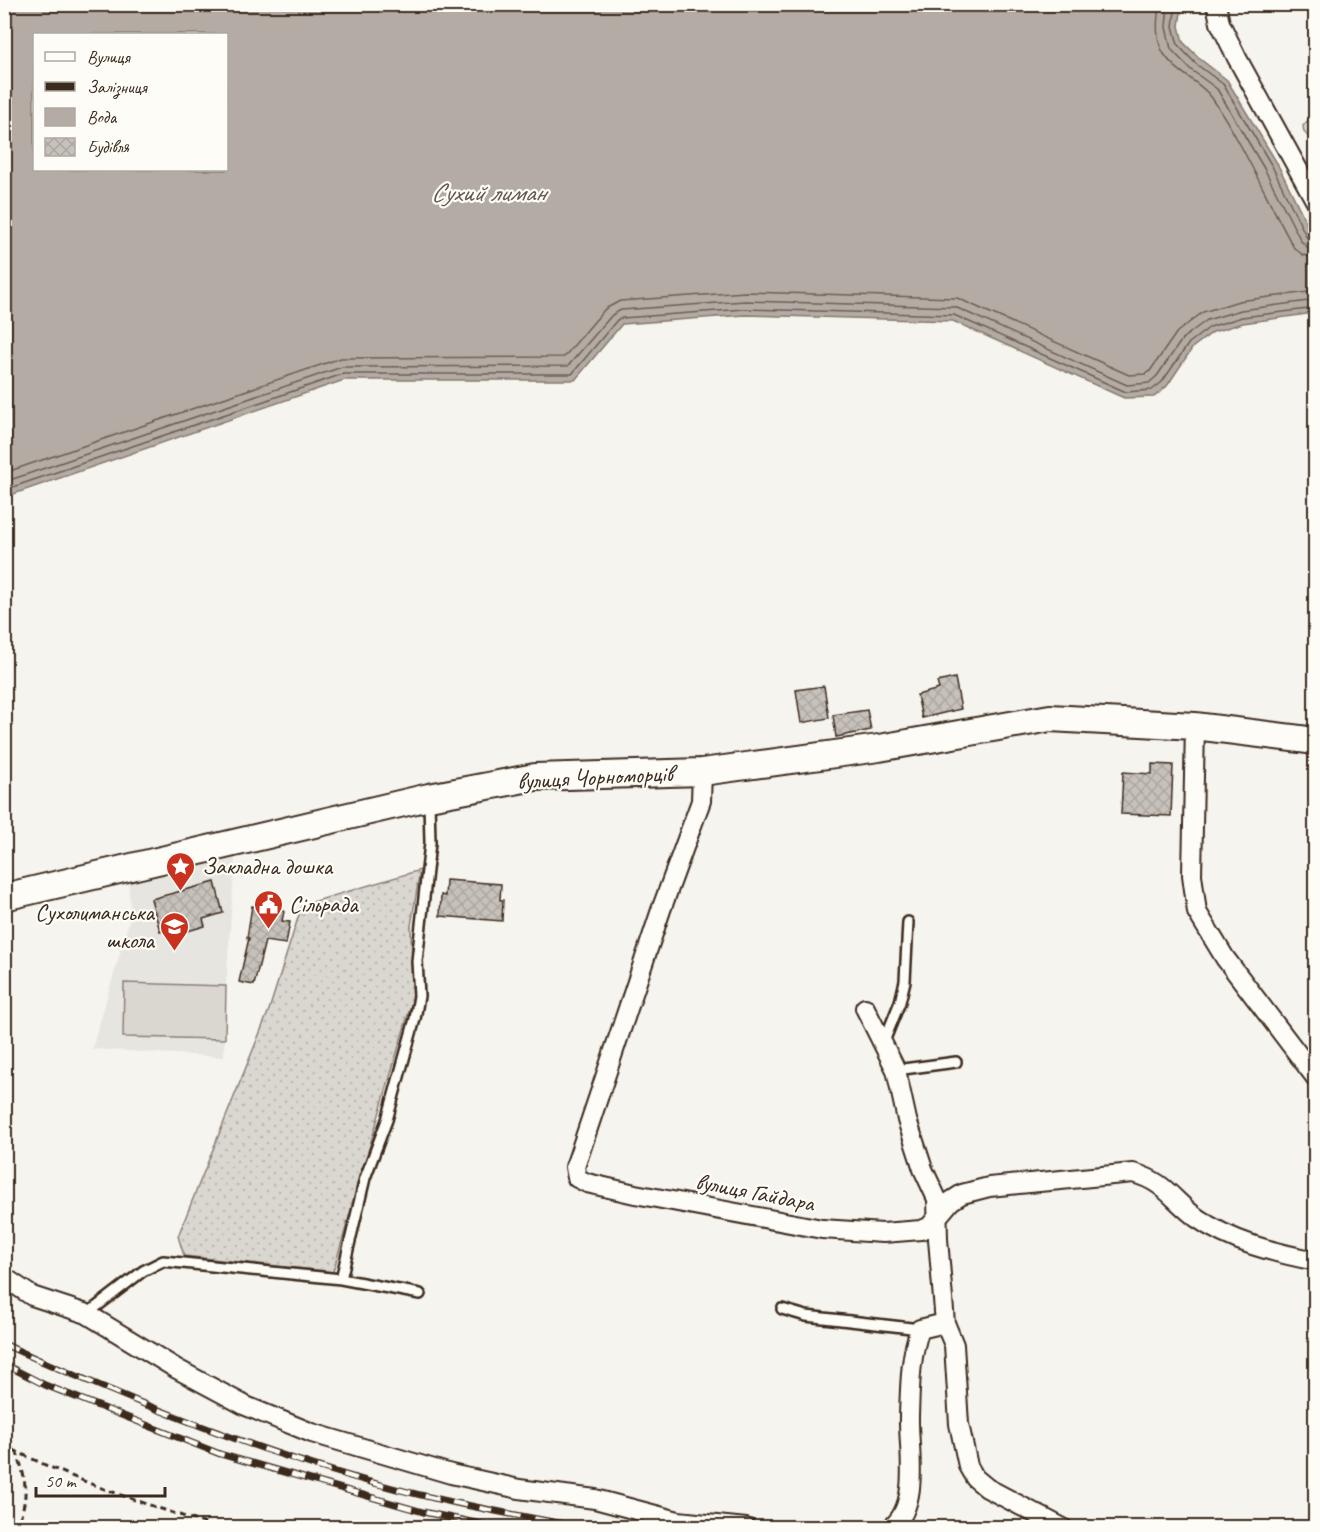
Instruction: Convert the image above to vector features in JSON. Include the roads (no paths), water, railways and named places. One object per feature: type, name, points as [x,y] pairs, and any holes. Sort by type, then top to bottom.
[{"type":"main road","name":"вулиця Чорноморців","points":[[4,897],[429,797],[535,777],[702,772],[879,748],[1050,718],[1195,726],[1316,741]]},
{"type":"street","points":[[1216,4],[1220,23],[1237,58],[1316,202]]},
{"type":"street","points":[[1195,726],[1192,875],[1197,912],[1225,958],[1316,1078]]},
{"type":"street","name":"вулиця Гайдара","points":[[702,772],[701,801],[661,910],[579,1155],[576,1167],[577,1178],[587,1183],[635,1194],[822,1229],[883,1233],[921,1230],[928,1227],[956,1197],[989,1187],[1133,1173],[1161,1185],[1191,1213],[1221,1231],[1255,1246],[1316,1261]]},
{"type":"street","points":[[865,1008],[896,1070],[907,1119],[923,1169],[937,1198],[945,1323],[954,1345],[959,1424],[968,1466],[975,1478],[987,1488],[1063,1527]]},
{"type":"street","points":[[4,1277],[32,1296],[87,1314],[177,1369],[246,1406],[312,1433],[451,1474],[519,1489],[595,1499],[678,1521],[746,1527]]},
{"type":"street","points":[[891,1527],[903,1513],[911,1481],[909,1416],[914,1347],[920,1329],[945,1323]]},
{"type":"lane","points":[[341,1280],[364,1178],[387,1119],[417,1008],[419,996],[417,961],[430,843],[429,797]]},
{"type":"lane","points":[[883,1044],[900,1002],[905,981],[908,922]]},
{"type":"lane","points":[[896,1070],[956,1062]]},
{"type":"lane","points":[[87,1314],[143,1271],[163,1262],[341,1280],[420,1294]]},
{"type":"lane","points":[[782,1309],[806,1316],[920,1329]]},
{"type":"water","name":"Сухий лиман","points":[[4,5],[1182,5],[1179,26],[1183,42],[1227,80],[1277,163],[1315,240],[1315,316],[1314,313],[1243,323],[1213,332],[1193,347],[1167,386],[1154,397],[1124,398],[953,321],[745,315],[622,324],[575,380],[344,380],[5,497]]},
{"type":"railway","points":[[4,1344],[175,1416],[249,1444],[361,1480],[493,1511],[586,1528]]},
{"type":"railway","points":[[4,1364],[45,1385],[220,1454],[423,1512],[500,1528]]},
{"type":"place","name":"Закладна дошка","points":[[181,892]]},
{"type":"place","name":"Сільрада","points":[[268,930]]},
{"type":"place","name":"Сухолиманська школа","points":[[175,952]]}]
